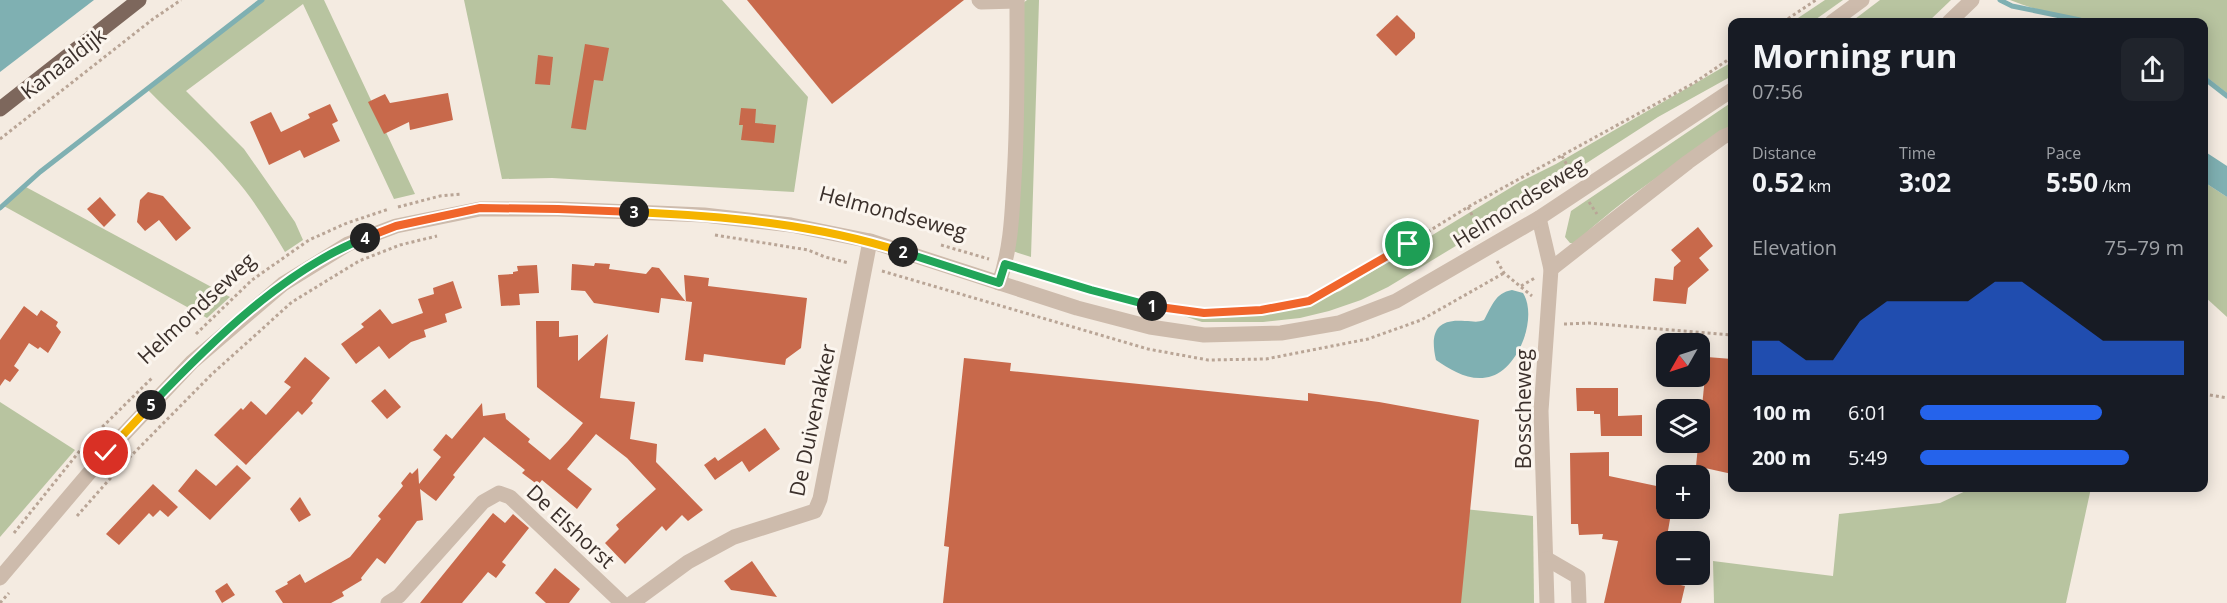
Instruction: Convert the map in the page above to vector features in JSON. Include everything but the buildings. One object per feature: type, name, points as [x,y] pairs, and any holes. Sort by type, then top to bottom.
[{"type":"main road","name":"Kanaaldijk","points":[[0,109],[139,0]]},
{"type":"street","points":[[979,0],[996,3],[1017,1],[1016,151],[1011,232],[999,283]]},
{"type":"street","points":[[1837,18],[1862,0]]},
{"type":"street","points":[[1953,18],[1972,0]]},
{"type":"street","name":"Helmondseweg","points":[[0,578],[106,453],[192,362],[283,284],[348,244],[386,229],[480,208],[704,215],[790,225],[870,242],[1077,308],[1150,327],[1204,335],[1281,333],[1339,323],[1396,301],[1539,218],[1728,93]]},
{"type":"street","points":[[1551,269],[1688,162],[1728,135]]},
{"type":"street","name":"Bosscheweg","points":[[1539,218],[1551,269],[1550,312],[1546,325],[1540,411],[1547,603]]},
{"type":"street","name":"De Duivenakker","points":[[632,603],[688,562],[734,537],[814,511],[820,499],[870,242]]},
{"type":"street","name":"De Elshorst","points":[[388,603],[399,596],[483,502],[499,493],[510,496],[622,603]]},
{"type":"street","points":[[1547,559],[1578,577],[1579,603]]},
{"type":"path","name":"Kanaaldijk","points":[[0,139],[153,19],[181,0]]},
{"type":"path","points":[[1789,18],[1816,0]]},
{"type":"path","name":"Helmondseweg","points":[[941,244],[1091,290],[1165,309],[1204,313],[1261,310],[1309,301],[1468,207],[1694,83],[1728,60]]},
{"type":"path","name":"Helmondseweg","points":[[194,337],[252,280],[309,240],[347,223],[387,210],[440,196],[463,194]]},
{"type":"path","points":[[705,233],[808,250],[825,257],[865,266],[1148,349],[1208,360],[1266,359],[1368,339],[1421,320],[1504,273],[1521,286]]},
{"type":"path","points":[[70,524],[124,463],[211,375],[292,302],[359,261],[400,245],[444,235]]},
{"type":"path","points":[[1546,325],[1589,323],[1728,335]]},
{"type":"path","name":"Helmondseweg","points":[[7,542],[86,442],[161,369]]},
{"type":"path","points":[[2208,395],[2227,398]]},
{"type":"path","points":[[0,603],[15,585]]},
{"type":"green space","points":[[260,0],[324,0],[415,194],[394,199],[303,4],[186,91],[244,149],[295,222],[303,240],[285,252],[240,184],[147,89]]},
{"type":"green space","points":[[464,0],[722,0],[808,97],[794,192],[552,178],[502,179]]},
{"type":"green space","points":[[1027,0],[1039,0],[1031,257],[1009,250],[1014,10]]},
{"type":"green space","points":[[1825,0],[1843,0],[1818,18],[1798,18]]},
{"type":"green space","points":[[1880,0],[1951,0],[1932,18],[1856,18]]},
{"type":"green space","points":[[2010,0],[2227,0],[2227,93],[2208,78],[2208,18],[2082,18],[2034,8]]},
{"type":"green space","points":[[1728,64],[1728,78],[1658,117],[1497,221],[1388,287],[1361,300],[1300,318],[1263,322],[1202,322],[1181,315],[1289,308],[1340,291],[1520,182],[1556,164]]},
{"type":"green space","points":[[1728,105],[1728,132],[1651,182],[1575,243],[1570,243],[1565,237],[1571,211]]},
{"type":"green space","points":[[2208,185],[2227,197],[2227,317],[2208,300]]},
{"type":"green space","points":[[24,186],[230,297],[207,318],[2,205]]},
{"type":"green space","points":[[0,402],[75,450],[0,537]]},
{"type":"green space","points":[[1963,492],[2090,492],[2066,603],[1714,603],[1713,561],[1833,576],[1839,514],[1940,503]]},
{"type":"green space","points":[[1464,509],[1533,516],[1534,603],[1456,603]]},
{"type":"water","points":[[0,0],[94,0],[0,72]]},
{"type":"water","points":[[2208,154],[2227,166],[2227,197],[2208,185]]},
{"type":"water","points":[[1512,290],[1523,293],[1527,303],[1527,327],[1518,352],[1502,371],[1485,378],[1470,377],[1455,372],[1436,360],[1435,335],[1441,325],[1455,321],[1484,320],[1498,297]]},
{"type":"waterway","points":[[0,208],[40,172],[262,0]]},
{"type":"waterway","points":[[2000,0],[2012,6],[2070,18]]},
{"type":"waterway","points":[[2208,81],[2227,96]]},
{"type":"route","points":[[106,453],[192,362],[283,284],[348,244],[396,226],[480,208],[704,215],[790,225],[870,242],[999,283],[1005,264],[1165,309],[1204,313],[1261,310],[1309,301],[1408,244]]}]
